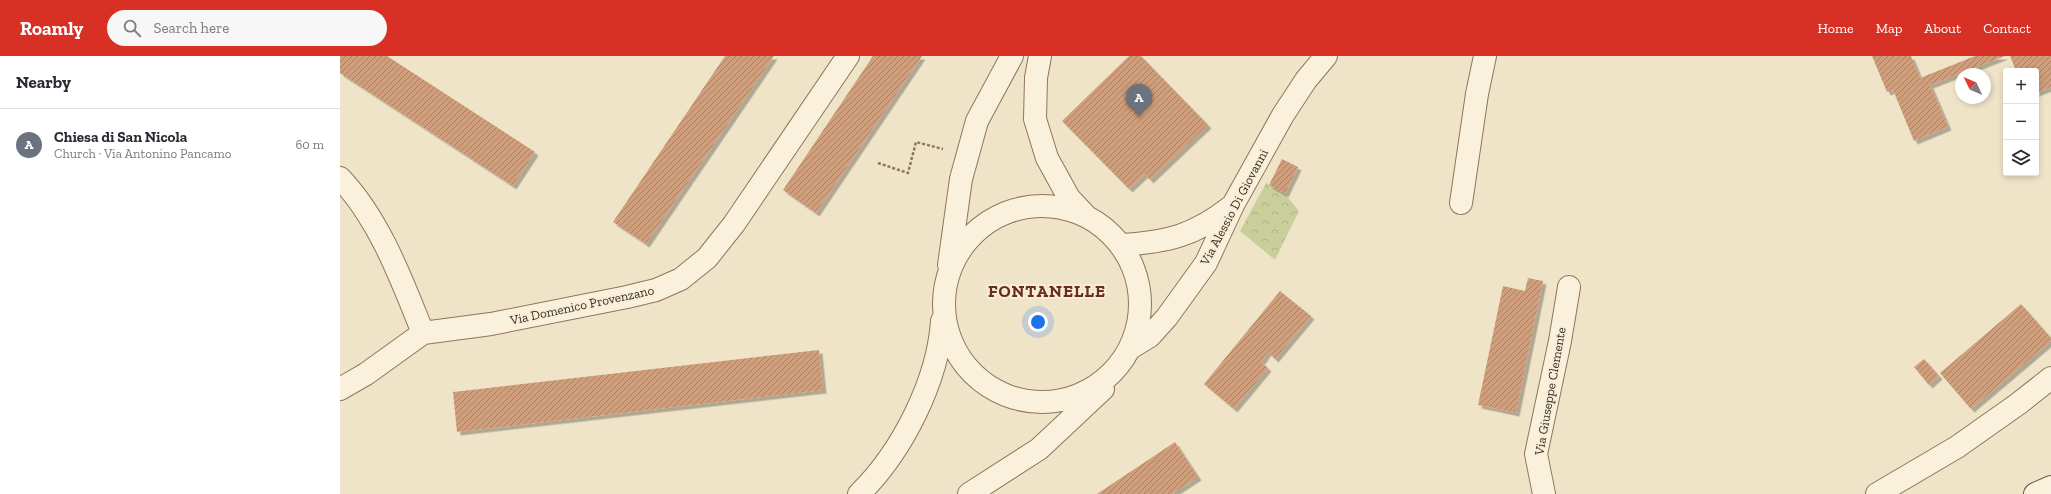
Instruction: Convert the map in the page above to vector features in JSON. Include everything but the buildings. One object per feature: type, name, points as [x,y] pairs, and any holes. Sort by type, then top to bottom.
[{"type":"street","name":"Via Domenico Provenzano","points":[[340,389],[366,374],[423,333],[491,324],[628,297],[656,290],[681,279],[707,258],[734,224],[848,56]]},
{"type":"street","points":[[947,278],[960,187],[967,155],[977,121],[1012,56]]},
{"type":"street","points":[[1040,56],[1036,78],[1035,119],[1047,158],[1069,198],[1085,215]]},
{"type":"street","name":"Via Alessio Di Giovanni","points":[[1132,347],[1150,336],[1167,318],[1206,263],[1233,205],[1283,115],[1306,80],[1326,56]]},
{"type":"street","points":[[1461,203],[1476,94],[1485,56]]},
{"type":"street","points":[[340,178],[352,191],[398,268],[423,333]]},
{"type":"street","points":[[1121,245],[1162,241],[1179,237],[1198,229],[1233,205]]},
{"type":"street","name":"Via Alessio Di Giovanni","points":[[859,494],[874,479],[906,433],[929,380],[941,342],[943,300],[947,278],[962,246],[987,223],[1008,211],[1033,206],[1067,208],[1085,215],[1112,234],[1126,251],[1139,283],[1141,301],[1139,323],[1132,347],[1105,387],[1039,449],[969,494]]},
{"type":"street","name":"Via Giuseppe Clemente","points":[[1544,494],[1536,454],[1560,341],[1569,287]]},
{"type":"street","name":"Via Alessio Di Giovanni","points":[[943,300],[948,334],[959,358],[982,383],[1004,396],[1038,404],[1059,402],[1091,390],[1112,375]]},
{"type":"street","points":[[1877,494],[1957,447],[2018,404],[2051,378]]},
{"type":"street","points":[[2035,494],[2051,487]]},
{"type":"path","points":[[878,163],[908,173],[916,142],[967,155]]},
{"type":"green space","points":[[1266,183],[1285,194],[1299,211],[1275,260],[1240,231]]},
{"type":"place","name":"Chiesa di San Nicola","points":[[1139,117]]},
{"type":"district","name":"FONTANELLE","points":[[1047,291]]}]
